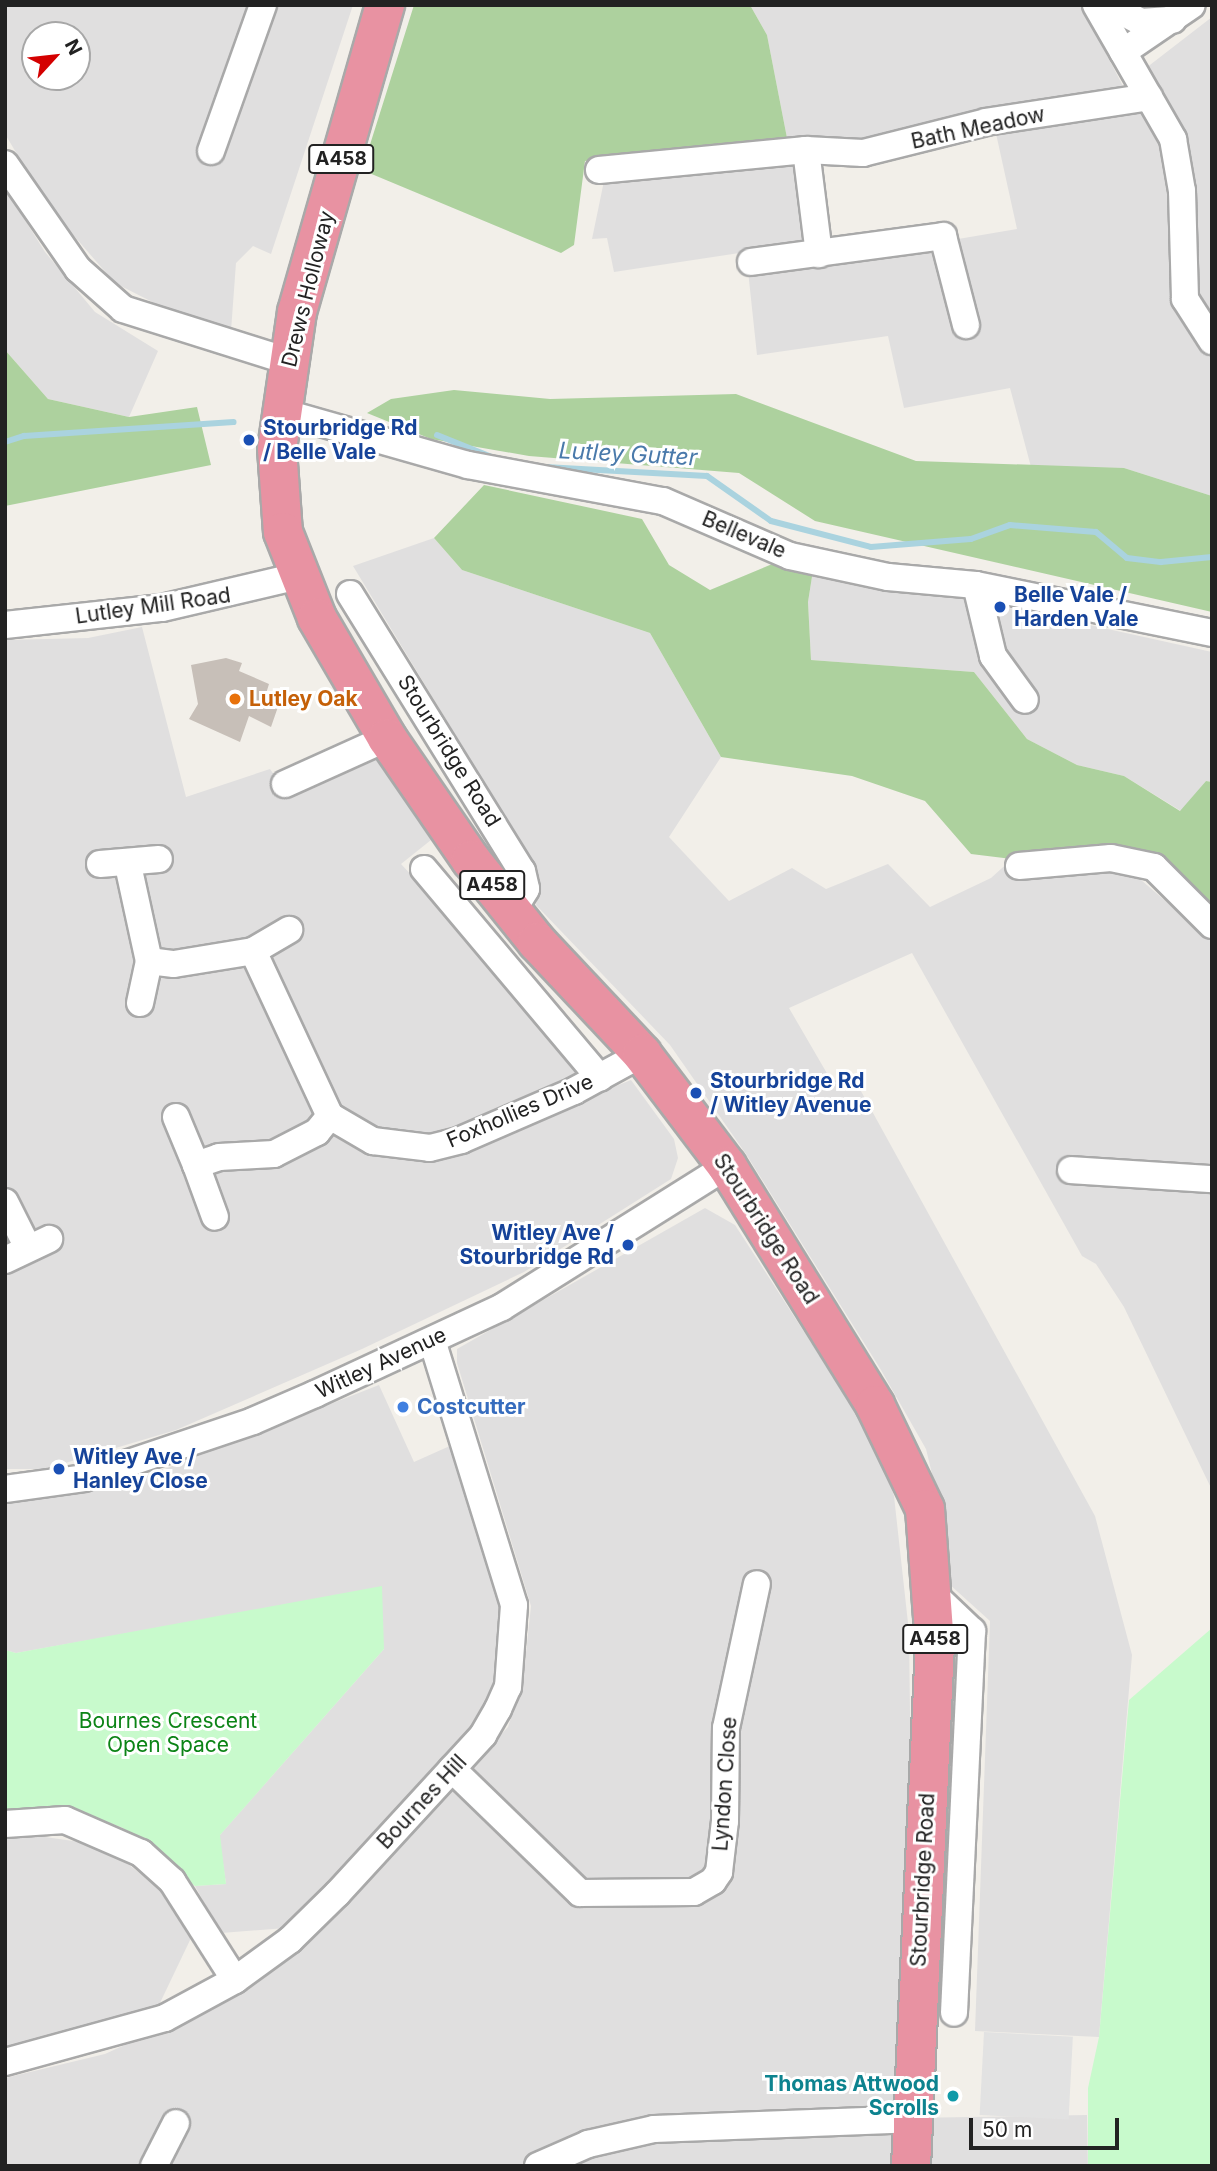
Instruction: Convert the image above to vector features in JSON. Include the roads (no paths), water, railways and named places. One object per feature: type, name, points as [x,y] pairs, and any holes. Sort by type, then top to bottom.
[{"type":"highway","name":"Drews Holloway","points":[[282,412],[288,360],[385,5]]},
{"type":"highway","name":"Stourbridge Road","points":[[282,412],[277,496],[298,576],[387,738],[512,911],[642,1054],[727,1166],[830,1329],[907,1466],[925,1509],[933,1594],[911,2166]]},
{"type":"street","points":[[211,151],[263,5]]},
{"type":"street","points":[[1096,5],[1150,97],[1178,159],[1185,299],[1212,341]]},
{"type":"street","points":[[1110,5],[1141,22],[1182,12]]},
{"type":"street","points":[[1124,52],[1182,12]]},
{"type":"street","name":"Bath Meadow","points":[[599,170],[806,150],[863,153],[986,122],[1150,97]]},
{"type":"street","points":[[806,150],[819,254]]},
{"type":"street","points":[[5,164],[78,269],[123,309],[288,360]]},
{"type":"street","points":[[751,262],[943,236],[966,325]]},
{"type":"street","name":"Bellevale","points":[[282,412],[468,465],[663,501],[790,556],[888,577],[976,585],[1212,633]]},
{"type":"street","name":"Lutley Mill Road","points":[[5,625],[162,608],[298,576]]},
{"type":"street","points":[[976,585],[993,656],[1026,700]]},
{"type":"street","name":"Stourbridge Road","points":[[350,594],[522,871],[526,889],[512,911]]},
{"type":"street","points":[[285,784],[387,738]]},
{"type":"street","points":[[1020,866],[1111,858],[1154,867],[1212,925]]},
{"type":"street","points":[[100,864],[128,865],[159,859]]},
{"type":"street","points":[[128,865],[149,961],[140,1003]]},
{"type":"street","points":[[424,869],[600,1078]]},
{"type":"street","points":[[149,961],[174,964],[253,951],[289,930]]},
{"type":"street","points":[[196,1165],[219,1157],[274,1154],[317,1132],[330,1116],[253,951]]},
{"type":"street","name":"Foxhollies Drive","points":[[330,1116],[373,1141],[430,1149],[600,1078],[642,1054]]},
{"type":"street","points":[[176,1117],[215,1217]]},
{"type":"street","name":"Witley Avenue","points":[[5,1489],[84,1478],[194,1442],[432,1340],[558,1274],[727,1166]]},
{"type":"street","points":[[1071,1170],[1212,1179]]},
{"type":"street","points":[[5,1202],[27,1249]]},
{"type":"street","name":"Bournes Hill","points":[[5,2062],[165,2018],[235,1980],[299,1930],[483,1735],[508,1687],[514,1605],[432,1340]]},
{"type":"street","name":"Lyndon Close","points":[[452,1769],[580,1893],[694,1892],[713,1881],[719,1872],[725,1821],[726,1728],[757,1584]]},
{"type":"street","name":"Stourbridge Road","points":[[933,1594],[972,1631],[954,2013]]},
{"type":"street","points":[[5,1824],[65,1820],[141,1853],[186,1900],[235,1980]]},
{"type":"street","points":[[538,2166],[588,2144],[654,2129],[911,2119]]},
{"type":"street","points":[[154,2166],[176,2123]]},
{"type":"waterway","name":"Lutley Gutter","points":[[5,442],[24,436],[234,422]]},
{"type":"waterway","name":"Lutley Gutter","points":[[437,435],[494,458]]},
{"type":"waterway","name":"Lutley Gutter","points":[[545,467],[707,476],[771,521],[871,547],[971,539],[1010,525],[1096,532],[1127,558],[1161,562],[1212,557]]},
{"type":"place","name":"Stourbridge Rd / Belle Vale","points":[[249,440]]},
{"type":"place","name":"Belle Vale / Harden Vale","points":[[1000,607]]},
{"type":"place","name":"Lutley Oak","points":[[235,699]]},
{"type":"place","name":"Stourbridge Rd / Witley Avenue","points":[[696,1093]]},
{"type":"place","name":"Witley Ave / Stourbridge Rd","points":[[628,1245]]},
{"type":"place","name":"Costcutter","points":[[403,1407]]},
{"type":"place","name":"Witley Ave / Hanley Close","points":[[59,1469]]},
{"type":"place","name":"Thomas Attwood Scrolls","points":[[953,2096]]},
{"type":"park label","name":"Bournes Crescent Open Space","points":[[168,1733]]}]
